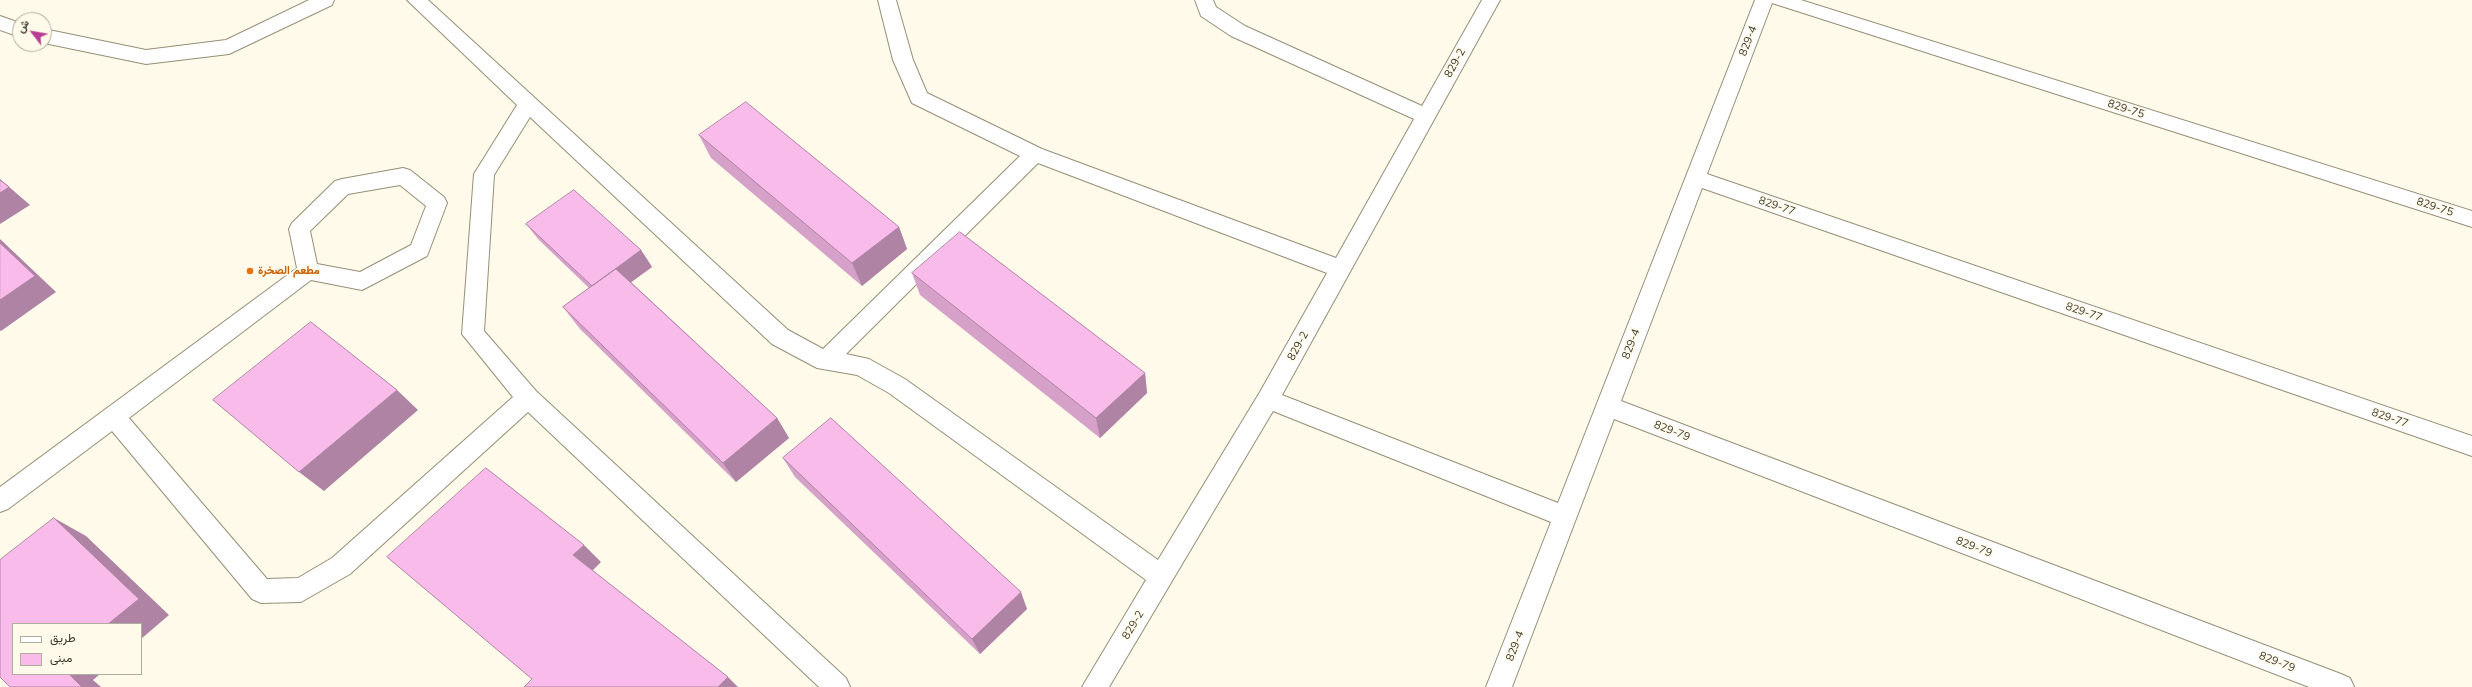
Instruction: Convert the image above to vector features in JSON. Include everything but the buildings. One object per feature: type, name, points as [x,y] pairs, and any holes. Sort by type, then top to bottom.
[{"type":"street","points":[[52,38],[146,57],[222,48],[229,47],[325,0]]},
{"type":"street","points":[[416,0],[780,337],[824,361],[861,366],[897,386],[1161,577]]},
{"type":"street","points":[[887,0],[903,60],[919,98],[1035,154],[1341,269]]},
{"type":"street","points":[[1204,0],[1208,11],[1238,31],[1426,116]]},
{"type":"street","name":"829-2","points":[[1095,687],[1268,399],[1491,0]]},
{"type":"street","name":"829-4","points":[[1501,686],[1607,406],[1764,0]]},
{"type":"street","name":"829-75","points":[[1780,0],[2472,219]]},
{"type":"street","points":[[0,23],[12,27]]},
{"type":"street","points":[[528,104],[484,174],[472,334],[528,398],[837,687]]},
{"type":"street","points":[[824,361],[1035,154]]},
{"type":"street","points":[[0,501],[308,272],[362,281],[420,250],[437,203],[403,176],[342,187],[300,229],[308,272]]},
{"type":"street","name":"829-77","points":[[1695,178],[2472,446]]},
{"type":"street","points":[[113,416],[261,591],[301,590],[341,566],[528,398]]},
{"type":"street","points":[[1268,399],[1565,517]]},
{"type":"street","name":"829-79","points":[[1607,406],[2341,687]]},
{"type":"place","name":"مطعم الصخرة","points":[[250,271]]}]
